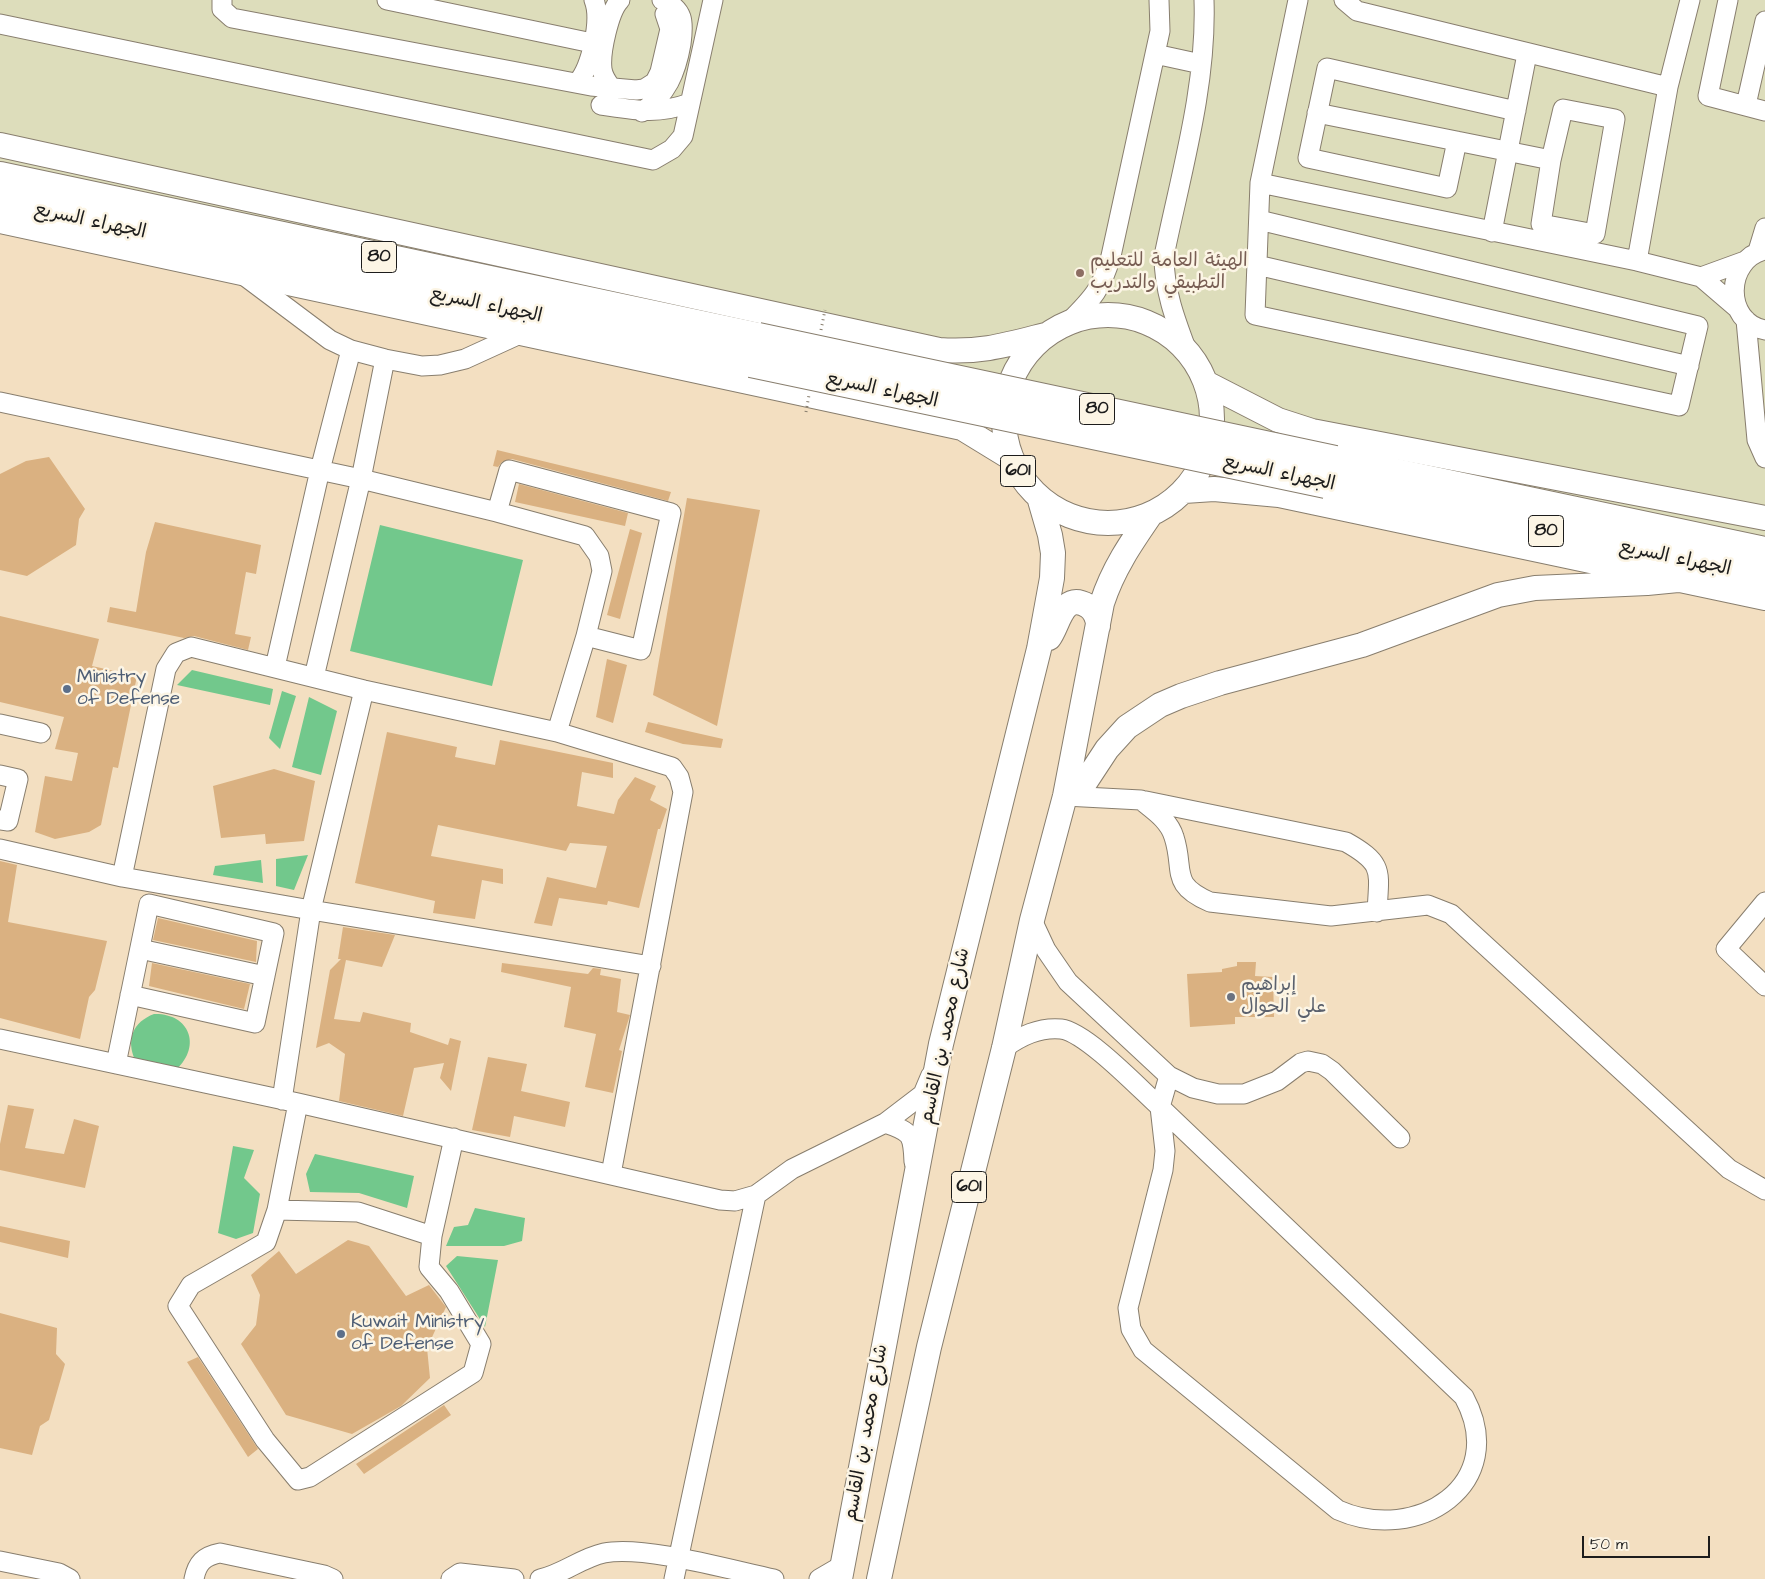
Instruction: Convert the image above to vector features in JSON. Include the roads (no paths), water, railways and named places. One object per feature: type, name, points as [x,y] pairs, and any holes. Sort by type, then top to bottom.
[{"type":"highway","name":"الجهراء السريع","points":[[0,176],[1765,551]]},
{"type":"highway","name":"الجهراء السريع","points":[[0,202],[1765,579]]},
{"type":"main road","points":[[0,145],[939,350],[968,352],[994,348],[1045,334]]},
{"type":"main road","name":"الجهراء السريع","points":[[0,221],[962,428],[1011,458]]},
{"type":"main road","name":"601","points":[[1106,314],[1133,318],[1158,328],[1186,351],[1198,366],[1206,383],[1211,412],[1210,440],[1204,458],[1196,476],[1184,491],[1169,504],[1152,514],[1133,520],[1113,523],[1093,522],[1074,517],[1039,497],[1023,479],[1011,458],[1003,419],[1010,381],[1019,363],[1045,334],[1070,321],[1106,314]]},
{"type":"main road","points":[[1206,383],[1278,420],[1312,432],[1765,518]]},
{"type":"main road","name":"الجهراء السريع","points":[[1184,491],[1214,489],[1279,495],[1765,598]]},
{"type":"main road","name":"شارع محمد بن القاسم","points":[[842,1572],[937,1062],[1040,649],[1052,578],[1053,553],[1039,497]]},
{"type":"main road","name":"شارع محمد بن القاسم","points":[[880,1578],[929,1347],[1004,1048],[1032,920],[1065,796],[1108,582],[1122,555],[1152,514]]},
{"type":"main road","points":[[1065,796],[1084,784],[1106,749],[1127,727],[1160,705],[1181,696],[1220,683],[1362,645],[1498,594],[1535,588],[1678,580]]},
{"type":"main road","points":[[1040,649],[1051,636],[1060,613],[1069,605],[1075,603],[1087,605],[1096,614],[1098,626]]},
{"type":"street","points":[[222,0],[222,9],[232,18],[577,84],[636,90],[655,82],[660,72],[670,29],[664,7],[677,9],[684,24],[677,66],[660,96],[642,112]]},
{"type":"street","points":[[386,0],[592,43]]},
{"type":"street","points":[[577,84],[587,68],[597,21],[594,0]]},
{"type":"street","points":[[611,87],[604,75],[602,60],[611,15],[620,0]]},
{"type":"street","points":[[0,24],[653,160],[672,149],[683,136],[713,0]]},
{"type":"street","points":[[1070,321],[1095,296],[1106,276],[1160,31],[1159,0]]},
{"type":"street","points":[[1186,351],[1168,301],[1164,276],[1164,256],[1195,106],[1205,31],[1204,0]]},
{"type":"street","points":[[1259,220],[1698,326],[1679,406],[1255,315],[1260,183],[1298,0]]},
{"type":"street","points":[[1344,0],[1357,11],[1668,87]]},
{"type":"street","points":[[1637,262],[1668,87],[1690,0]]},
{"type":"street","points":[[1728,0],[1708,96],[1765,111]]},
{"type":"street","points":[[1746,105],[1765,21]]},
{"type":"street","points":[[1155,54],[1201,64]]},
{"type":"street","points":[[1492,232],[1527,54]]},
{"type":"street","points":[[1457,141],[1447,188],[1308,158],[1327,68],[1516,111]]},
{"type":"street","points":[[601,105],[642,112],[665,111],[690,103]]},
{"type":"street","points":[[1563,109],[1615,119],[1595,234],[1541,224],[1551,160],[1563,109]]},
{"type":"street","points":[[1317,113],[1551,160]]},
{"type":"street","points":[[1260,183],[1701,277],[1741,314],[1765,330]]},
{"type":"street","points":[[1765,228],[1756,254],[1736,275],[1733,291],[1741,314],[1757,440],[1765,458]]},
{"type":"street","points":[[1701,277],[1756,254]]},
{"type":"street","points":[[1257,265],[1689,366]]},
{"type":"street","points":[[241,273],[330,340],[351,350],[386,359],[422,366],[440,365],[465,359],[522,334]]},
{"type":"street","points":[[275,667],[320,470],[351,350]]},
{"type":"street","points":[[314,677],[361,479],[386,359]]},
{"type":"street","points":[[0,402],[361,479],[497,512],[585,536],[599,556],[602,571],[586,636],[557,732]]},
{"type":"street","points":[[497,512],[509,470],[670,512],[641,650],[586,636]]},
{"type":"street","points":[[122,877],[166,669],[176,653],[191,647],[364,690],[557,732],[672,767],[679,777],[683,792],[611,1174]]},
{"type":"street","points":[[364,690],[311,910],[277,1210],[266,1242],[191,1286],[178,1306],[265,1440],[298,1480],[310,1477],[473,1373],[481,1344],[449,1290],[429,1267],[432,1236],[454,1138]]},
{"type":"street","points":[[0,724],[41,733]]},
{"type":"street","points":[[0,774],[18,779],[8,821],[0,820]]},
{"type":"street","points":[[1065,796],[1141,800],[1346,842],[1366,853],[1379,869],[1377,912]]},
{"type":"street","points":[[1141,800],[1165,821],[1174,836],[1181,880],[1191,894],[1210,902],[1331,916],[1428,905],[1451,914],[1729,1169],[1765,1190]]},
{"type":"street","points":[[0,849],[122,877],[650,966]]},
{"type":"street","points":[[1765,902],[1726,949],[1765,986]]},
{"type":"street","points":[[116,1064],[130,994],[149,904],[274,933],[255,1023],[130,994]]},
{"type":"street","points":[[1032,920],[1046,950],[1068,982],[1169,1076],[1192,1088],[1218,1094],[1244,1094],[1277,1081],[1301,1063],[1308,1061],[1322,1064],[1332,1071],[1400,1138]]},
{"type":"street","points":[[140,949],[265,976]]},
{"type":"street","points":[[1004,1048],[1020,1037],[1035,1031],[1063,1029],[1083,1039],[1160,1107],[1464,1396],[1474,1419],[1477,1443],[1475,1455],[1469,1473],[1460,1488],[1442,1504],[1428,1512],[1397,1521],[1366,1520],[1338,1510],[1143,1350],[1132,1329],[1128,1308],[1163,1170],[1165,1151],[1160,1107],[1169,1076]]},
{"type":"street","points":[[0,1039],[290,1101],[720,1200],[735,1201],[756,1195],[792,1169],[885,1123],[923,1094],[937,1062]]},
{"type":"street","points":[[885,1123],[905,1130],[913,1139],[915,1184]]},
{"type":"street","points":[[674,1579],[756,1195]]},
{"type":"street","points":[[277,1210],[358,1212],[432,1236]]},
{"type":"street","points":[[540,1579],[552,1576],[589,1557],[605,1553],[636,1552],[774,1579]]},
{"type":"street","points":[[194,1579],[196,1568],[202,1560],[210,1554],[220,1553],[324,1575],[333,1579]]},
{"type":"street","points":[[585,1579],[589,1557]]},
{"type":"street","points":[[0,1561],[59,1573],[70,1579]]},
{"type":"street","points":[[819,1579],[842,1572]]},
{"type":"street","points":[[451,1579],[460,1573],[514,1579]]},
{"type":"place","name":"الهيئة العامة للتعليم التطبيقي والتدريب","points":[[1080,273]]},
{"type":"place","name":"Ministry of Defense","points":[[67,689]]},
{"type":"place","name":"إبراهيم علي الحوال","points":[[1231,997]]},
{"type":"place","name":"Kuwait Ministry of Defense","points":[[341,1334]]}]
